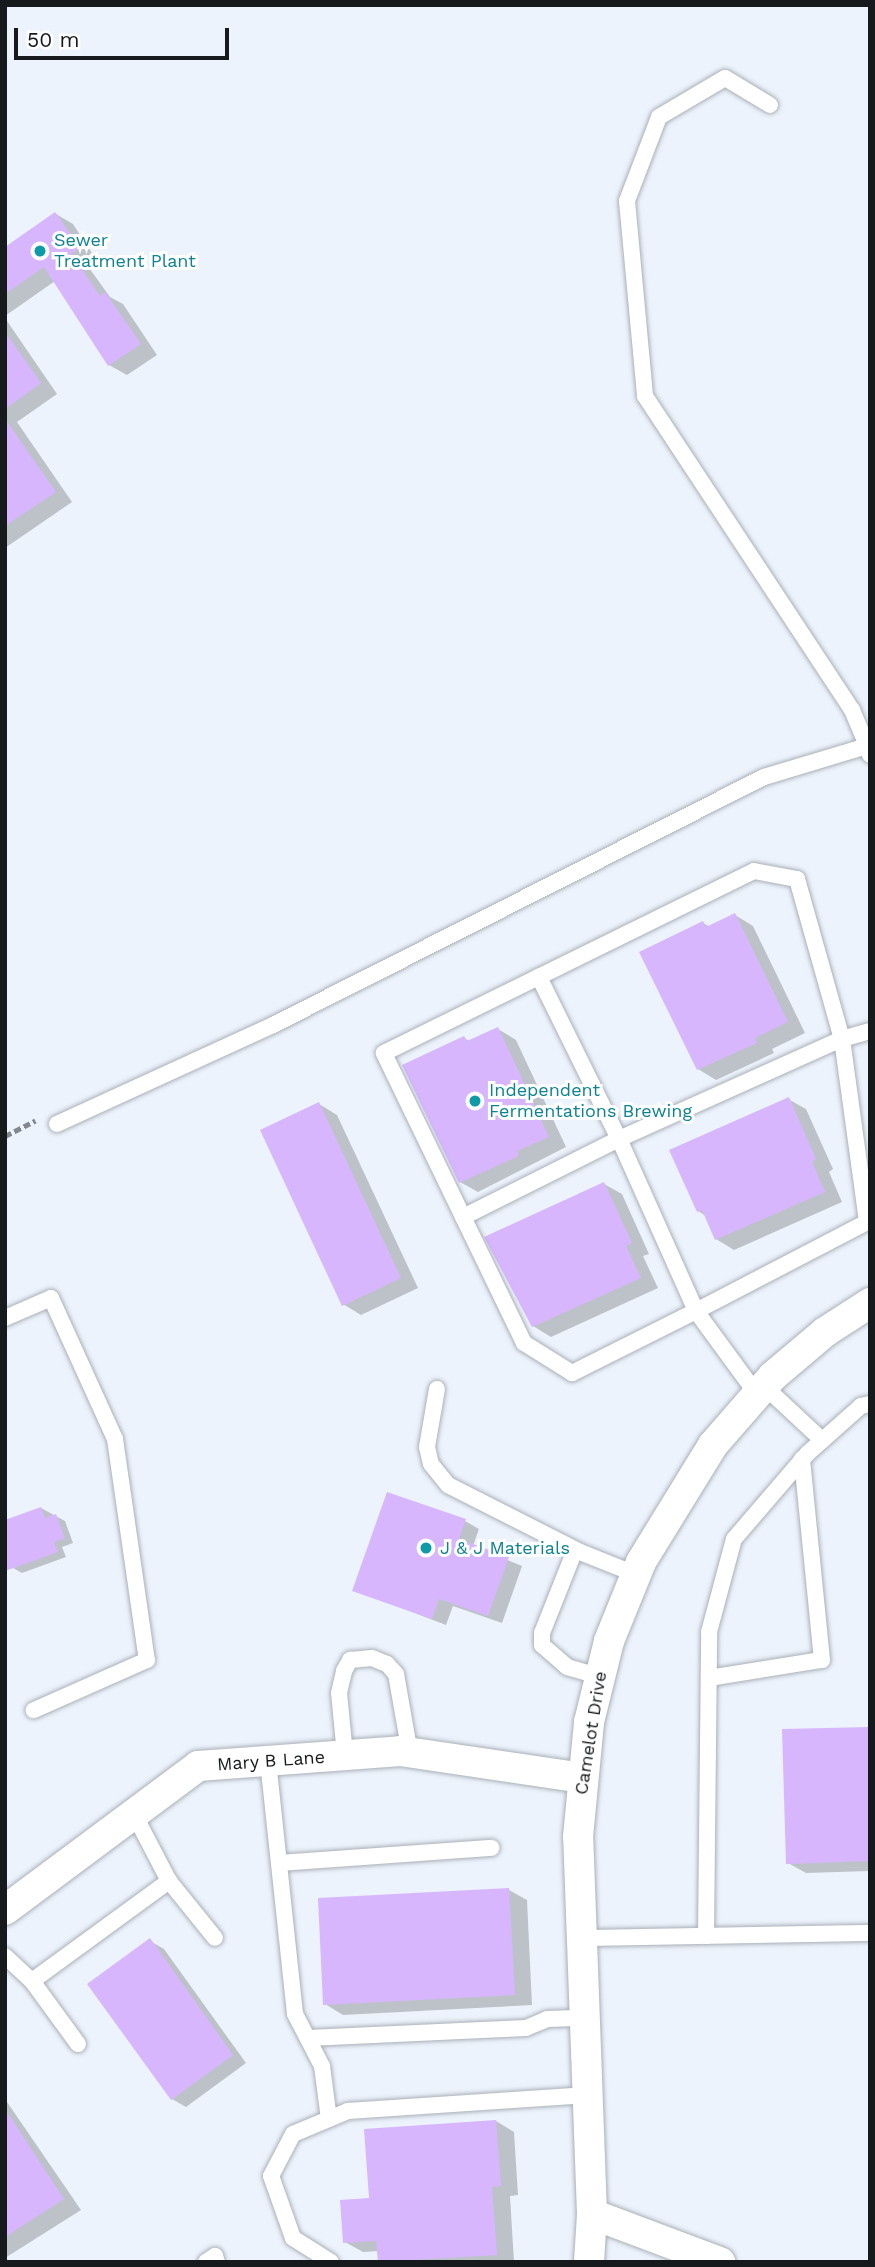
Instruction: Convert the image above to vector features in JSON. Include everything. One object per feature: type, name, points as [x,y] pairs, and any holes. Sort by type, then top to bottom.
[{"type":"street","name":"Camelot Drive","points":[[589,2262],[592,2214],[578,1837],[582,1779],[599,1676],[635,1574],[692,1475],[760,1389],[802,1349],[870,1303]]},
{"type":"street","name":"Mary B Lane","points":[[5,1910],[198,1766],[410,1753],[582,1779]]},
{"type":"street","points":[[592,2214],[720,2262]]},
{"type":"lane","points":[[57,1124],[273,1025],[764,777],[868,750],[852,710],[816,652],[645,396],[627,201],[659,117],[725,78],[770,104]]},
{"type":"lane","points":[[754,871],[797,879],[842,1039],[867,1222],[572,1373],[524,1343],[384,1054],[539,977],[754,871]]},
{"type":"lane","points":[[539,977],[619,1139],[696,1311],[760,1389],[822,1440]]},
{"type":"lane","points":[[463,1217],[619,1139],[842,1039],[870,1031]]},
{"type":"lane","points":[[5,1318],[51,1298],[115,1439],[147,1660],[34,1710]]},
{"type":"lane","points":[[437,1389],[427,1447],[431,1464],[448,1485],[575,1550],[635,1574]]},
{"type":"lane","points":[[706,1936],[709,1632],[734,1539],[802,1459],[861,1406],[870,1404]]},
{"type":"lane","points":[[709,1678],[822,1660],[802,1459]]},
{"type":"lane","points":[[575,1550],[542,1633],[542,1645],[567,1667],[599,1676]]},
{"type":"lane","points":[[345,1755],[339,1693],[344,1671],[350,1660],[372,1658],[387,1664],[396,1674],[410,1753]]},
{"type":"lane","points":[[268,1761],[295,2014],[322,2066],[329,2119]]},
{"type":"lane","points":[[134,1814],[169,1881],[215,1938]]},
{"type":"lane","points":[[280,1863],[491,1848]]},
{"type":"lane","points":[[32,1981],[169,1881]]},
{"type":"lane","points":[[582,1937],[870,1933]]},
{"type":"lane","points":[[5,1956],[32,1981],[78,2043]]},
{"type":"lane","points":[[308,2038],[526,2028],[547,2019],[584,2018]]},
{"type":"lane","points":[[331,2262],[293,2238],[271,2176],[293,2134],[348,2111],[587,2095]]},
{"type":"lane","points":[[206,2262],[215,2256],[217,2262]]},
{"type":"path","points":[[5,1136],[40,1119]]},
{"type":"building","points":[[55,212],[80,248],[71,254],[100,296],[105,292],[141,344],[108,366],[44,267],[5,294],[5,247]]},
{"type":"building","points":[[5,332],[41,383],[5,409]]},
{"type":"building","points":[[5,419],[56,492],[5,526]]},
{"type":"building","points":[[735,913],[788,1022],[755,1038],[757,1043],[697,1070],[639,952],[703,921],[706,927]]},
{"type":"building","name":"Independent Fermentations Brewing","points":[[498,1027],[549,1137],[517,1151],[519,1156],[459,1183],[402,1065],[464,1036],[467,1041]]},
{"type":"building","points":[[789,1097],[816,1159],[812,1162],[825,1192],[715,1240],[702,1210],[697,1212],[669,1150]]},
{"type":"building","points":[[319,1102],[401,1278],[342,1306],[260,1130]]},
{"type":"building","points":[[604,1182],[632,1243],[626,1246],[641,1278],[532,1327],[484,1237]]},
{"type":"building","name":"J & J Materials","points":[[387,1492],[466,1519],[459,1539],[509,1557],[488,1616],[439,1599],[432,1619],[352,1591]]},
{"type":"building","points":[[41,1507],[45,1518],[56,1514],[65,1538],[54,1542],[58,1552],[5,1571],[5,1520]]},
{"type":"building","points":[[870,1727],[870,1861],[786,1864],[782,1729]]},
{"type":"building","points":[[509,1888],[515,1995],[323,2005],[318,1898]]},
{"type":"building","points":[[150,1938],[233,2055],[171,2100],[87,1984]]},
{"type":"building","points":[[5,2109],[64,2199],[5,2237]]},
{"type":"building","points":[[496,2120],[501,2186],[492,2187],[497,2255],[378,2262],[376,2241],[343,2243],[340,2200],[369,2198],[364,2129]]},
{"type":"place","name":"Sewer Treatment Plant","points":[[40,251]]},
{"type":"place","name":"Independent Fermentations Brewing","points":[[475,1101]]},
{"type":"place","name":"J & J Materials","points":[[426,1548]]}]
